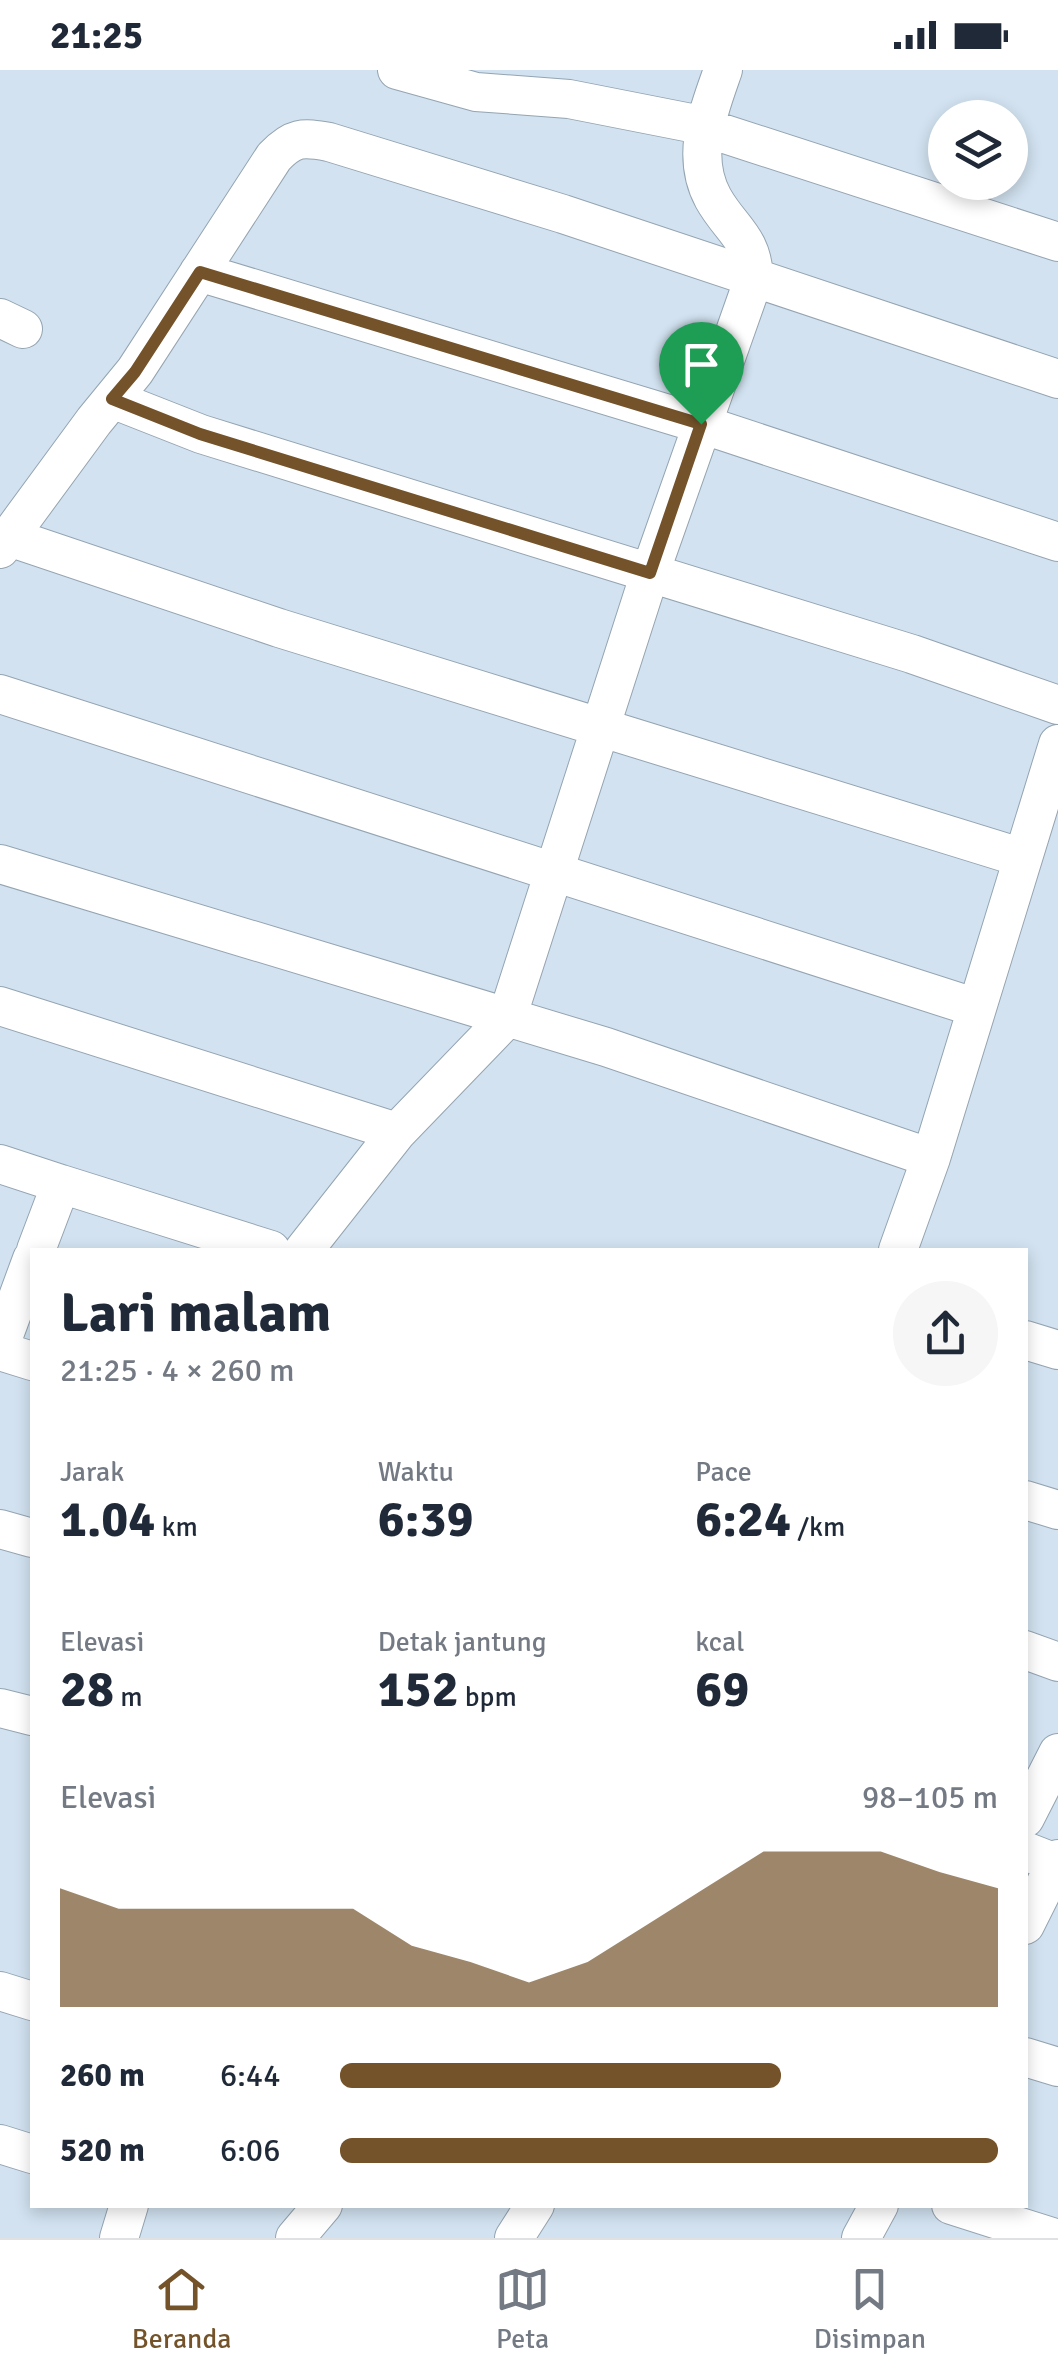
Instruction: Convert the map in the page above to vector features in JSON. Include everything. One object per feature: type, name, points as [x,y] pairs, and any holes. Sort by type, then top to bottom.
[{"type":"street","points":[[397,70],[476,92],[581,101],[704,126],[1058,242]]},
{"type":"street","points":[[306,1248],[397,1132],[507,1018],[650,573],[754,278],[754,261],[745,240],[713,198],[704,176],[704,126],[723,70]]},
{"type":"street","points":[[1023,858],[5,543],[135,372],[274,157],[286,144],[302,137],[563,214],[1058,379]]},
{"type":"street","points":[[200,272],[701,424],[1058,542]]},
{"type":"street","points":[[112,399],[200,434],[912,654],[1058,705]]},
{"type":"street","points":[[0,694],[978,1008]]},
{"type":"street","points":[[899,1248],[931,1158],[1058,744]]},
{"type":"street","points":[[0,864],[606,1046],[931,1158]]},
{"type":"street","points":[[0,1006],[397,1132]]},
{"type":"street","points":[[0,1164],[264,1248]]},
{"type":"street","points":[[37,1248],[61,1184]]},
{"type":"street","points":[[30,1265],[0,1348],[30,1361]]},
{"type":"street","points":[[1028,1341],[1058,1350]]},
{"type":"street","points":[[1028,1501],[1058,1510]]},
{"type":"street","points":[[0,1529],[30,1537]]},
{"type":"street","points":[[1028,1651],[1058,1662]]},
{"type":"street","points":[[0,1708],[30,1716]]},
{"type":"street","points":[[1028,1812],[1058,1753]]},
{"type":"street","points":[[1028,1917],[1049,1859]]},
{"type":"street","points":[[0,1991],[30,2000]]},
{"type":"street","points":[[1028,2059],[1058,2067]]},
{"type":"street","points":[[0,2144],[30,2153]]},
{"type":"street","points":[[119,2238],[128,2208]]},
{"type":"street","points":[[514,2238],[532,2208]]},
{"type":"street","points":[[861,2238],[877,2208]]},
{"type":"street","points":[[960,2208],[1054,2238]]},
{"type":"route","points":[[200,272],[701,424],[650,573],[200,434],[112,399],[135,372],[200,272]]}]
